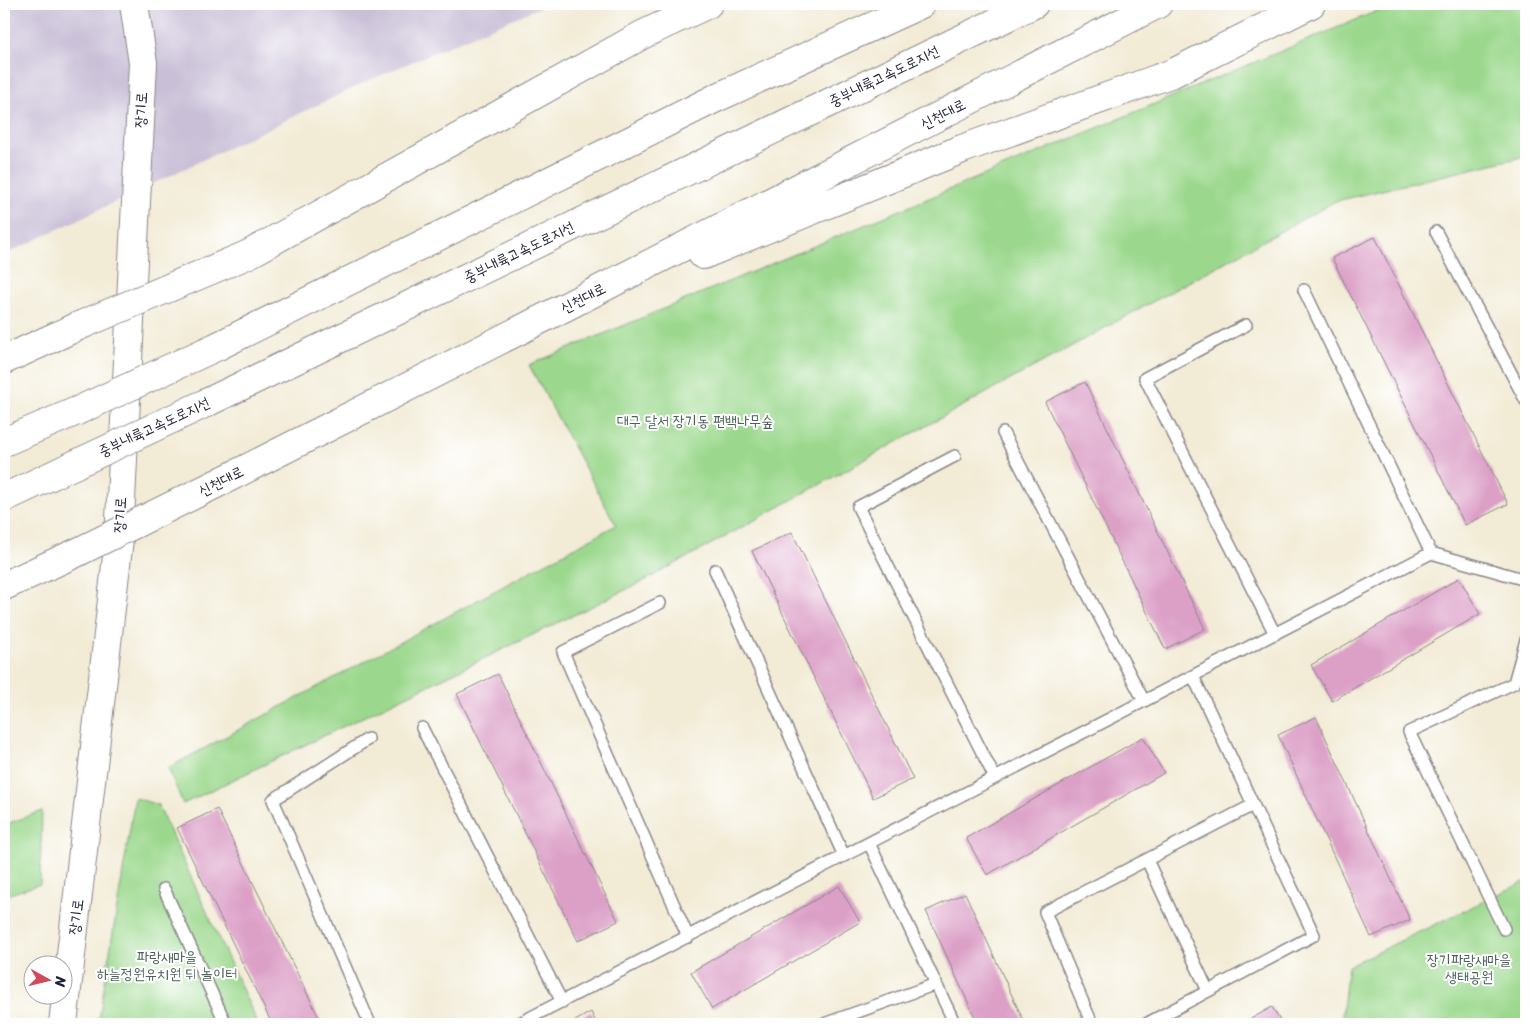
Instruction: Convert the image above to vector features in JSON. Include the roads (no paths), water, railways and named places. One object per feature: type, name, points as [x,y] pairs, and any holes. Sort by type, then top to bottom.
[{"type":"main road","name":"장기로","points":[[63,1024],[119,539],[143,63],[134,4]]},
{"type":"main road","points":[[642,35],[687,4]]},
{"type":"main road","points":[[4,360],[81,325],[250,254],[642,35],[708,4]]},
{"type":"main road","points":[[4,442],[77,411],[218,346],[716,98],[921,4]]},
{"type":"main road","name":"중부내륙고속도로지선","points":[[4,498],[206,403],[1034,4]]},
{"type":"main road","name":"신천대로","points":[[4,586],[224,480],[1158,4]]},
{"type":"main road","points":[[524,328],[962,149],[1173,73],[1312,4]]},
{"type":"lane","points":[[1436,232],[1526,401]]},
{"type":"lane","points":[[1304,290],[1431,553]]},
{"type":"lane","points":[[1246,325],[1145,378],[1275,634]]},
{"type":"lane","points":[[1003,433],[1144,701]]},
{"type":"lane","points":[[954,456],[858,507],[995,778]]},
{"type":"lane","points":[[518,1024],[1431,553],[1526,580]]},
{"type":"lane","points":[[715,570],[844,856]]},
{"type":"lane","points":[[660,603],[563,652],[688,937]]},
{"type":"lane","points":[[1504,928],[1410,732],[1514,683],[1526,640]]},
{"type":"lane","points":[[1146,1024],[1314,936],[1193,676]]},
{"type":"lane","points":[[422,728],[562,1002]]},
{"type":"lane","points":[[368,740],[273,800],[370,1024]]},
{"type":"lane","points":[[1092,1024],[1045,912],[1253,805]]},
{"type":"lane","points":[[869,844],[956,1024]]},
{"type":"lane","points":[[1147,860],[1208,991]]},
{"type":"lane","points":[[164,889],[226,1024]]},
{"type":"lane","points":[[824,1024],[936,984]]},
{"type":"park label","name":"대구 달서 장기동 편백나무숲","points":[[695,421]]},
{"type":"park label","name":"파랑새마을 하늘정원유치원 뒤 놀이터","points":[[167,966]]},
{"type":"park label","name":"장기파랑새마을 생태공원","points":[[1469,968]]}]
